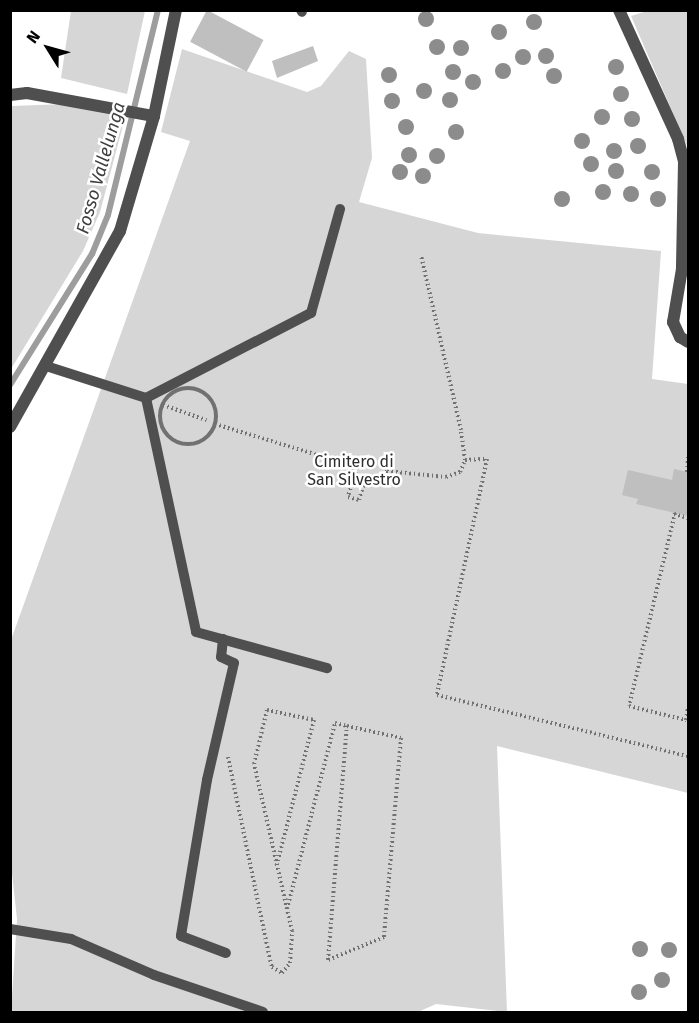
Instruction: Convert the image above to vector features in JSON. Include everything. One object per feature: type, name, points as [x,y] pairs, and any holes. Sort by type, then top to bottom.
[{"type":"street","points":[[10,427],[120,231],[176,10]]},
{"type":"street","points":[[619,10],[678,139],[684,162],[683,249],[673,322],[680,337],[688,342]]},
{"type":"street","points":[[10,95],[27,93],[126,108],[149,114]]},
{"type":"lane","points":[[46,366],[146,398],[311,314],[340,209]]},
{"type":"lane","points":[[146,398],[196,632],[327,668]]},
{"type":"lane","points":[[223,639],[220,657],[234,663],[215,743],[181,936],[226,953]]},
{"type":"lane","points":[[10,929],[71,939],[154,975],[263,1012]]},
{"type":"path","points":[[216,424],[357,467],[348,497],[359,500],[363,486],[375,476],[387,471],[446,477],[460,472],[465,459],[421,256]]},
{"type":"path","points":[[198,389],[212,399],[216,424],[206,438],[182,444],[163,429],[162,405],[173,392],[198,389]]},
{"type":"path","points":[[146,398],[206,420]]},
{"type":"path","points":[[687,471],[688,456]]},
{"type":"path","points":[[465,459],[487,459],[437,694],[688,756]]},
{"type":"path","points":[[688,518],[675,514],[629,706],[686,720],[688,708]]},
{"type":"path","points":[[215,743],[226,747],[270,960],[272,967],[282,973],[289,967],[291,958],[287,909],[254,764],[267,710],[314,720],[277,864]]},
{"type":"path","points":[[287,909],[335,723],[401,738],[384,937],[328,960],[347,726]]},
{"type":"green space","points":[[71,11],[145,11],[127,94],[61,78]]},
{"type":"green space","points":[[647,11],[688,11],[688,148],[631,16]]},
{"type":"green space","name":"Cimitero di San Silvestro","points":[[182,49],[307,92],[321,86],[349,51],[366,59],[372,158],[359,202],[478,233],[661,251],[652,379],[688,384],[688,793],[497,746],[507,1012],[436,1004],[418,1012],[11,1012],[17,919],[10,855],[11,640],[190,141],[161,132]]},
{"type":"green space","points":[[66,104],[126,114],[100,212],[83,251],[11,369],[11,106]]},
{"type":"building","points":[[207,10],[264,40],[247,72],[190,42]]},
{"type":"building","points":[[313,46],[318,61],[277,78],[272,61]]},
{"type":"building","points":[[674,469],[688,472],[688,516],[636,504],[638,499],[622,495],[628,470],[672,480]]},
{"type":"waterway","name":"Fosso Vallelunga","points":[[10,385],[92,254],[108,215],[158,10]]}]
